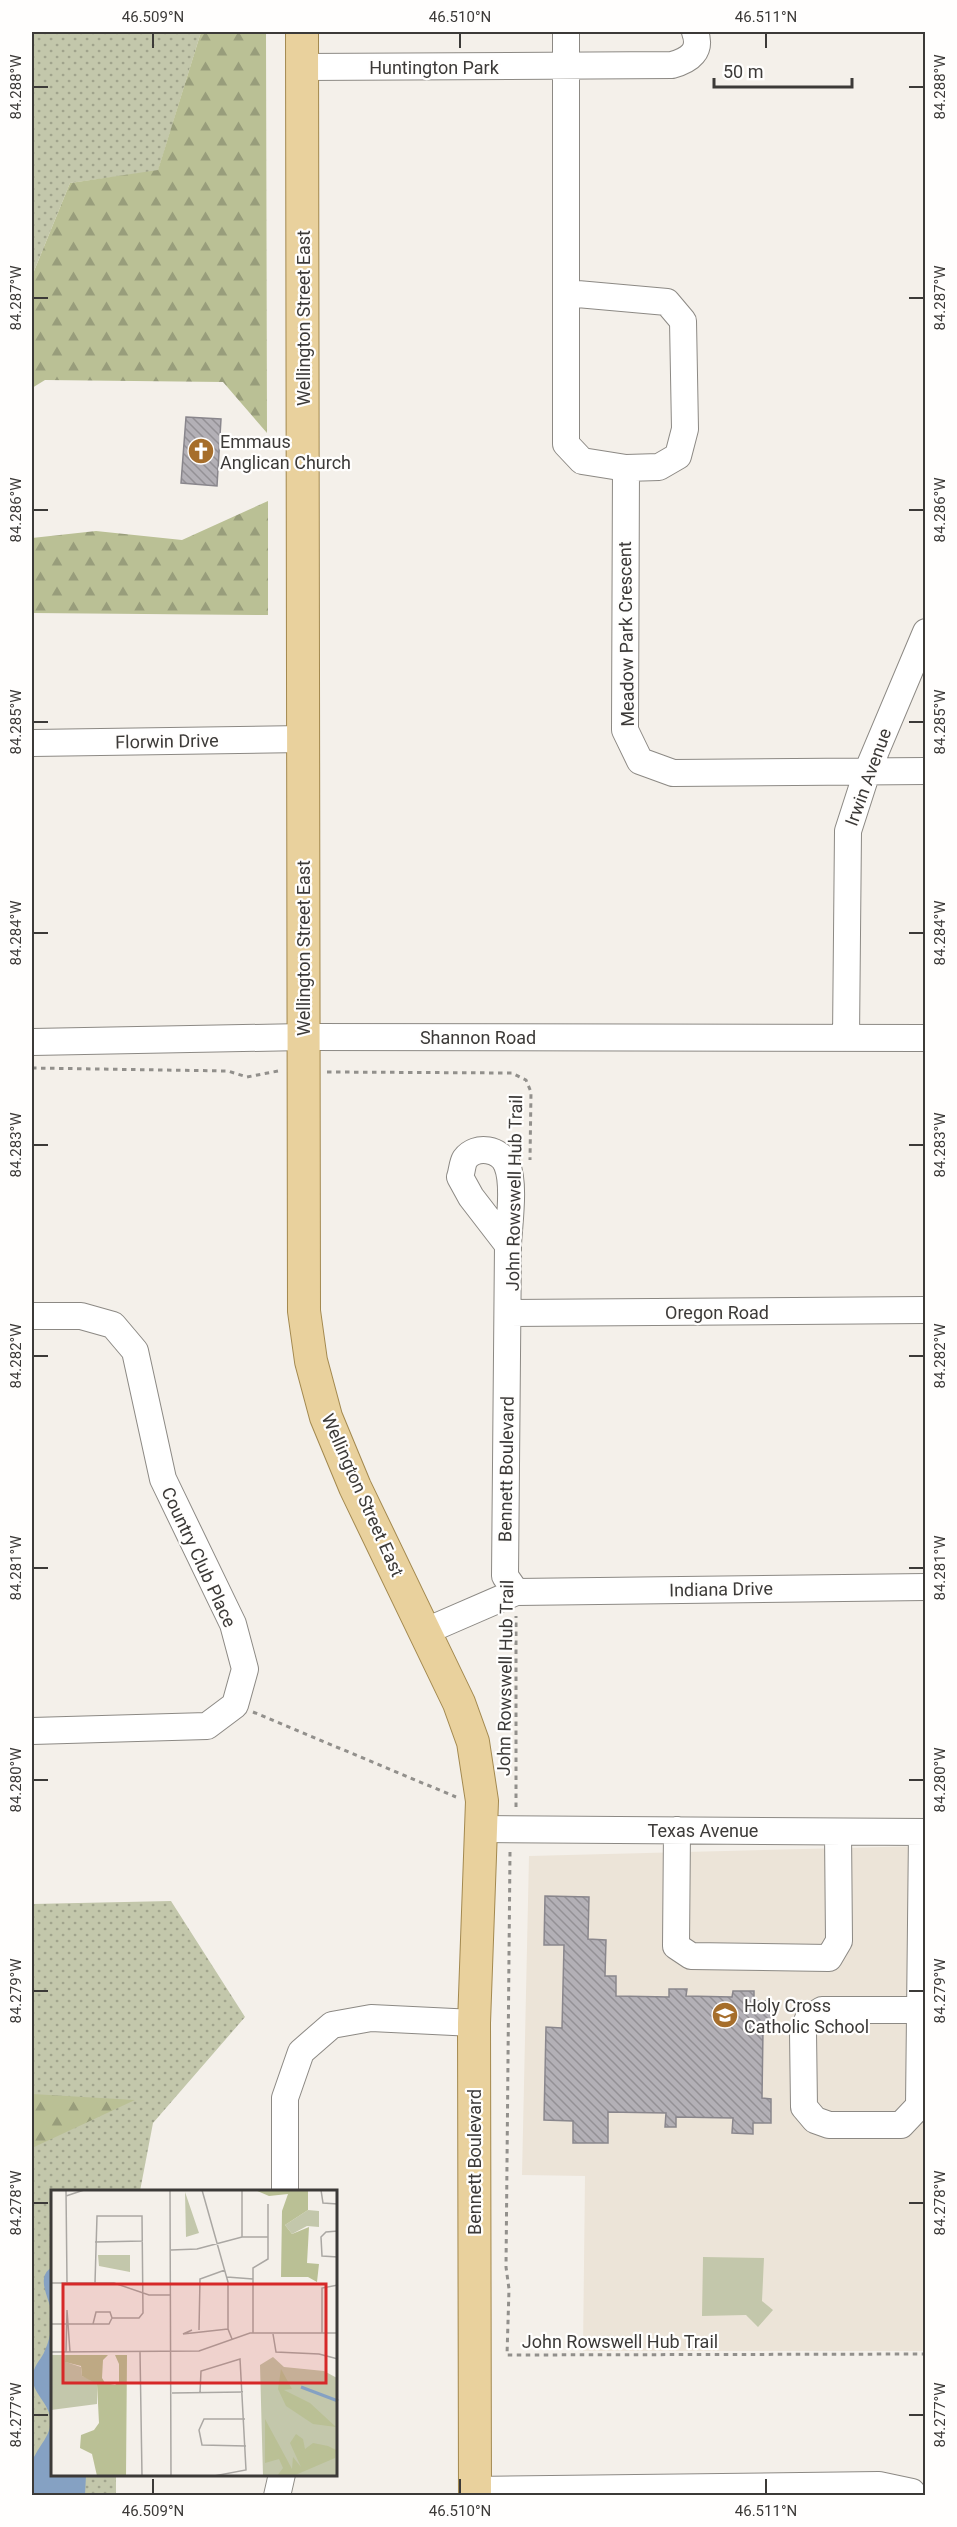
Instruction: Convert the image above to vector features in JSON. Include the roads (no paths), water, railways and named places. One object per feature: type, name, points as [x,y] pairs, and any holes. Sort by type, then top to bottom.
[{"type":"main road","name":"Wellington Street East","points":[[302,32],[304,1311],[310,1361],[326,1417],[355,1487],[426,1630],[459,1703],[473,1742],[482,1802],[496,1829]]},
{"type":"main road","name":"Bennett Boulevard","points":[[475,2493],[474,2023],[496,1829]]},
{"type":"street","points":[[566,32],[566,66],[566,293],[566,444],[582,461],[626,468],[659,467],[678,456],[685,429],[683,321],[667,302],[566,293]]},
{"type":"street","name":"Huntington Park","points":[[302,67],[672,64],[686,61],[696,52],[698,41],[695,32]]},
{"type":"street","name":"Meadow Park Crescent","points":[[626,468],[625,730],[640,761],[673,773],[926,771]]},
{"type":"street","name":"Irwin Avenue","points":[[846,1038],[848,831],[867,772],[926,632]]},
{"type":"street","name":"Florwin Drive","points":[[32,743],[303,739]]},
{"type":"street","name":"Shannon Road","points":[[32,1042],[303,1037],[926,1038]]},
{"type":"street","name":"Bennett Boulevard","points":[[508,1245],[505,1576],[516,1592]]},
{"type":"street","name":"Oregon Road","points":[[509,1313],[926,1310]]},
{"type":"street","name":"Country Club Place","points":[[32,1316],[81,1316],[113,1325],[135,1351],[163,1479],[233,1624],[245,1669],[235,1705],[207,1726],[32,1731]]},
{"type":"street","name":"Indiana Drive","points":[[516,1592],[926,1587]]},
{"type":"street","points":[[426,1630],[516,1592]]},
{"type":"street","name":"Texas Avenue","points":[[496,1829],[924,1832]]},
{"type":"street","points":[[677,1830],[676,1946],[691,1956],[829,1958],[839,1941],[838,1832]]},
{"type":"street","points":[[920,2010],[822,2010],[808,2019],[803,2032],[804,2107],[815,2120],[829,2126],[901,2126],[919,2106],[924,1832]]},
{"type":"street","points":[[285,2190],[285,2098],[301,2052],[332,2025],[371,2018],[474,2023]]},
{"type":"street","points":[[277,2496],[282,2476]]},
{"type":"street","points":[[475,2493],[879,2486],[912,2492],[915,2496]]},
{"type":"water","points":[[51,2268],[51,2309],[45,2291],[44,2278]]},
{"type":"water","points":[[51,2330],[51,2423],[48,2411],[36,2391],[33,2380],[35,2367],[48,2343]]},
{"type":"water","points":[[51,2423],[51,2476],[86,2476],[85,2495],[32,2495],[30,2475],[32,2463]]},
{"type":"place","name":"Emmaus Anglican Church","points":[[201,451]]},
{"type":"place","name":"Holy Cross Catholic School","points":[[725,2015]]}]
